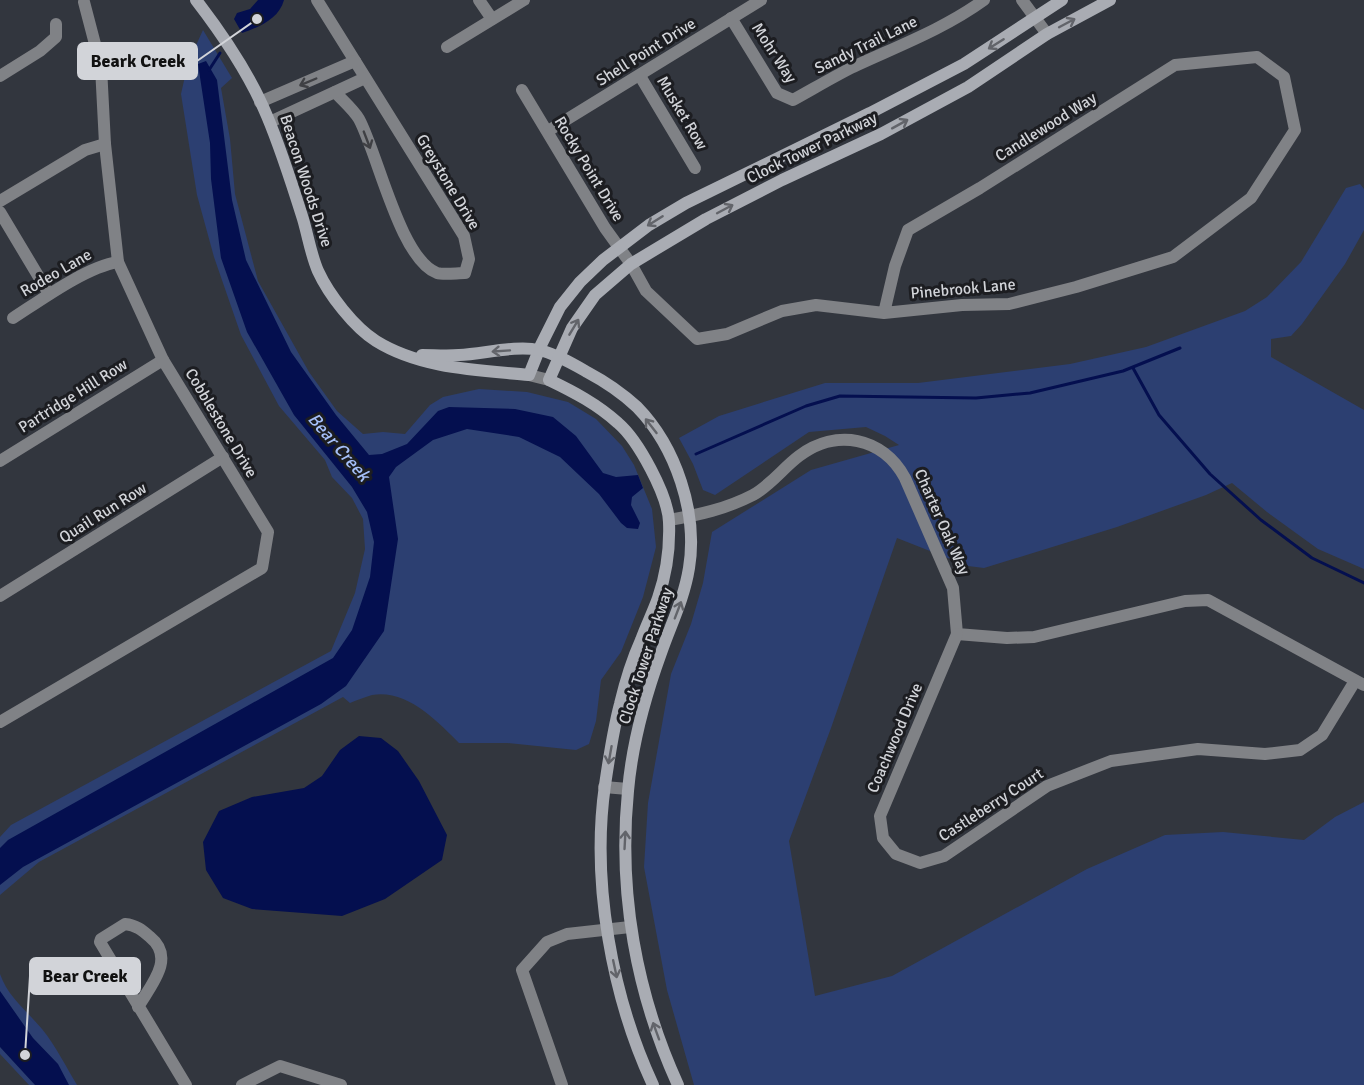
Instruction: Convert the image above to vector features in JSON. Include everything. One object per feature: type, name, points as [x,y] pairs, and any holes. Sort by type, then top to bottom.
[{"type":"street","name":"Beacon Woods Drive","points":[[196,0],[219,32],[270,122],[294,189],[318,271],[344,311],[374,340],[402,355],[455,368],[530,375],[549,380]]},
{"type":"street","name":"Greystone Drive","points":[[317,0],[464,236],[469,259],[465,273],[438,273],[421,261],[409,243],[394,209],[360,120],[335,92]]},
{"type":"street","points":[[479,0],[492,19]]},
{"type":"street","points":[[447,47],[524,0]]},
{"type":"street","name":"Shell Point Drive","points":[[548,131],[761,0]]},
{"type":"street","name":"Sandy Trail Lane","points":[[793,100],[852,67],[923,36],[984,0]]},
{"type":"street","points":[[1022,0],[1047,34]]},
{"type":"street","name":"Clock Tower Parkway","points":[[530,375],[538,350],[560,306],[603,260],[649,225],[686,203],[964,64],[1062,0]]},
{"type":"street","name":"Clock Tower Parkway","points":[[653,1085],[624,1011],[607,930],[600,858],[604,787],[619,705],[639,643],[658,597],[666,563],[669,520],[655,476],[640,450],[620,424],[586,399],[549,380],[558,357],[572,328],[595,296],[631,264],[706,219],[782,180],[881,134],[968,87],[1047,34],[1110,0]]},
{"type":"street","name":"Cobblestone Drive","points":[[0,722],[262,568],[268,532],[163,360],[118,262],[105,144],[101,67],[84,1]]},
{"type":"street","name":"Mohr Way","points":[[731,18],[777,93],[793,100]]},
{"type":"street","points":[[0,76],[56,37],[56,24]]},
{"type":"street","name":"Candlewood Way","points":[[884,313],[895,266],[908,230],[981,188],[1175,65],[1257,57],[1284,77]]},
{"type":"street","points":[[260,102],[355,62]]},
{"type":"street","name":"Musket Row","points":[[640,76],[695,168]]},
{"type":"street","name":"Pinebrook Lane","points":[[631,264],[646,291],[697,339],[727,334],[782,310],[816,305],[884,313],[962,304],[1009,304],[1076,287],[1173,257],[1251,198],[1295,130],[1284,77]]},
{"type":"street","points":[[270,122],[365,78]]},
{"type":"street","name":"Rocky Point Drive","points":[[522,90],[618,248],[631,264]]},
{"type":"street","points":[[0,201],[84,150],[105,144]]},
{"type":"street","points":[[0,212],[49,294]]},
{"type":"street","name":"Rodeo Lane","points":[[13,318],[49,294],[104,264],[118,262]]},
{"type":"street","name":"Beacon Woods Drive","points":[[402,355],[460,355],[504,350],[538,350],[558,357]]},
{"type":"street","name":"Clock Tower Parkway","points":[[558,357],[599,379],[636,407],[660,437],[677,466],[690,517],[689,566],[683,595],[661,651],[642,711],[628,789],[624,858],[630,927],[647,1005],[664,1055],[678,1085]]},
{"type":"street","name":"Partridge Hill Row","points":[[0,461],[163,360]]},
{"type":"street","name":"Charter Oak Way","points":[[669,520],[712,512],[755,493],[800,455],[818,445],[851,440],[873,446],[894,459],[905,478],[953,588],[957,634]]},
{"type":"street","name":"Quail Run Row","points":[[0,596],[223,457]]},
{"type":"street","points":[[957,634],[1007,638],[1034,637],[1185,600],[1208,600],[1359,683]]},
{"type":"street","name":"Coachwood Drive","points":[[896,854],[883,838],[880,816],[957,634]]},
{"type":"street","name":"Castleberry Court","points":[[896,854],[920,863],[944,856],[1047,786],[1112,761],[1198,749],[1265,754],[1300,750],[1322,735],[1359,683]]},
{"type":"street","points":[[604,787],[628,789]]},
{"type":"street","points":[[138,1007],[157,975],[162,962],[162,951],[155,941],[143,931],[134,925],[125,924],[101,939],[100,942],[138,1007],[186,1085]]},
{"type":"street","points":[[562,1085],[522,970],[547,942],[567,934],[630,927]]},
{"type":"street","points":[[242,1085],[280,1066],[341,1085]]},
{"type":"shaded area","points":[[203,30],[232,78],[221,88],[230,139],[235,194],[258,281],[309,372],[337,411],[363,434],[383,432],[405,434],[430,405],[443,397],[479,389],[527,392],[568,402],[596,419],[622,446],[634,465],[652,509],[656,547],[643,597],[621,652],[601,680],[596,721],[589,744],[576,750],[507,743],[459,743],[420,708],[397,697],[385,694],[372,695],[350,703],[343,697],[39,862],[0,895],[0,837],[11,825],[331,651],[355,593],[365,549],[363,519],[352,498],[332,477],[325,460],[279,406],[241,335],[214,257],[197,195],[181,94],[188,63]]},
{"type":"shaded area","points":[[1360,184],[1364,189],[1364,230],[1345,264],[1302,324],[1291,336],[1271,339],[1271,357],[1364,410],[1364,569],[1318,549],[1232,483],[1206,495],[1117,527],[984,568],[968,566],[897,538],[789,841],[815,996],[892,976],[1087,869],[1165,835],[1223,832],[1304,840],[1335,817],[1364,802],[1364,1085],[694,1085],[667,990],[644,867],[648,803],[671,674],[691,624],[703,583],[712,532],[811,470],[899,445],[866,427],[809,432],[715,495],[703,490],[693,464],[679,438],[719,416],[825,383],[918,383],[1070,364],[1146,347],[1245,311],[1267,297],[1301,262],[1346,188]]},
{"type":"shaded area","points":[[0,974],[13,997],[52,1042],[77,1085],[29,1085],[0,1054]]},
{"type":"water","points":[[258,0],[284,0],[273,17],[242,33],[234,19],[237,13],[250,9]]},
{"type":"water","points":[[206,61],[217,80],[232,200],[246,260],[291,352],[336,415],[369,455],[382,454],[407,444],[438,411],[449,407],[515,409],[553,417],[576,436],[603,473],[616,477],[638,475],[643,488],[632,497],[631,505],[640,523],[638,529],[627,528],[599,494],[560,457],[519,437],[467,429],[433,440],[396,467],[389,477],[398,539],[384,631],[346,686],[321,704],[23,867],[0,885],[0,848],[8,840],[333,658],[352,630],[370,577],[374,542],[367,512],[352,487],[294,415],[247,332],[221,258],[211,179],[210,143],[198,64]]},
{"type":"water","points":[[359,736],[381,738],[398,751],[419,781],[447,835],[442,860],[385,899],[342,916],[252,909],[223,898],[206,870],[203,842],[219,811],[252,797],[304,788],[322,776],[340,750]]},
{"type":"water","points":[[0,991],[33,1038],[58,1064],[69,1085],[35,1085],[0,1047]]},
{"type":"waterway","name":"Bear Creek","points":[[209,70],[220,53]]},
{"type":"waterway","points":[[696,454],[806,406],[840,396],[976,398],[1030,393],[1123,371],[1180,348]]},
{"type":"waterway","points":[[1133,368],[1159,415],[1210,474],[1261,520],[1312,558],[1364,583]]},
{"type":"place","name":"Beark Creek","points":[[257,19]]},
{"type":"place","name":"Bear Creek","points":[[25,1055]]}]
